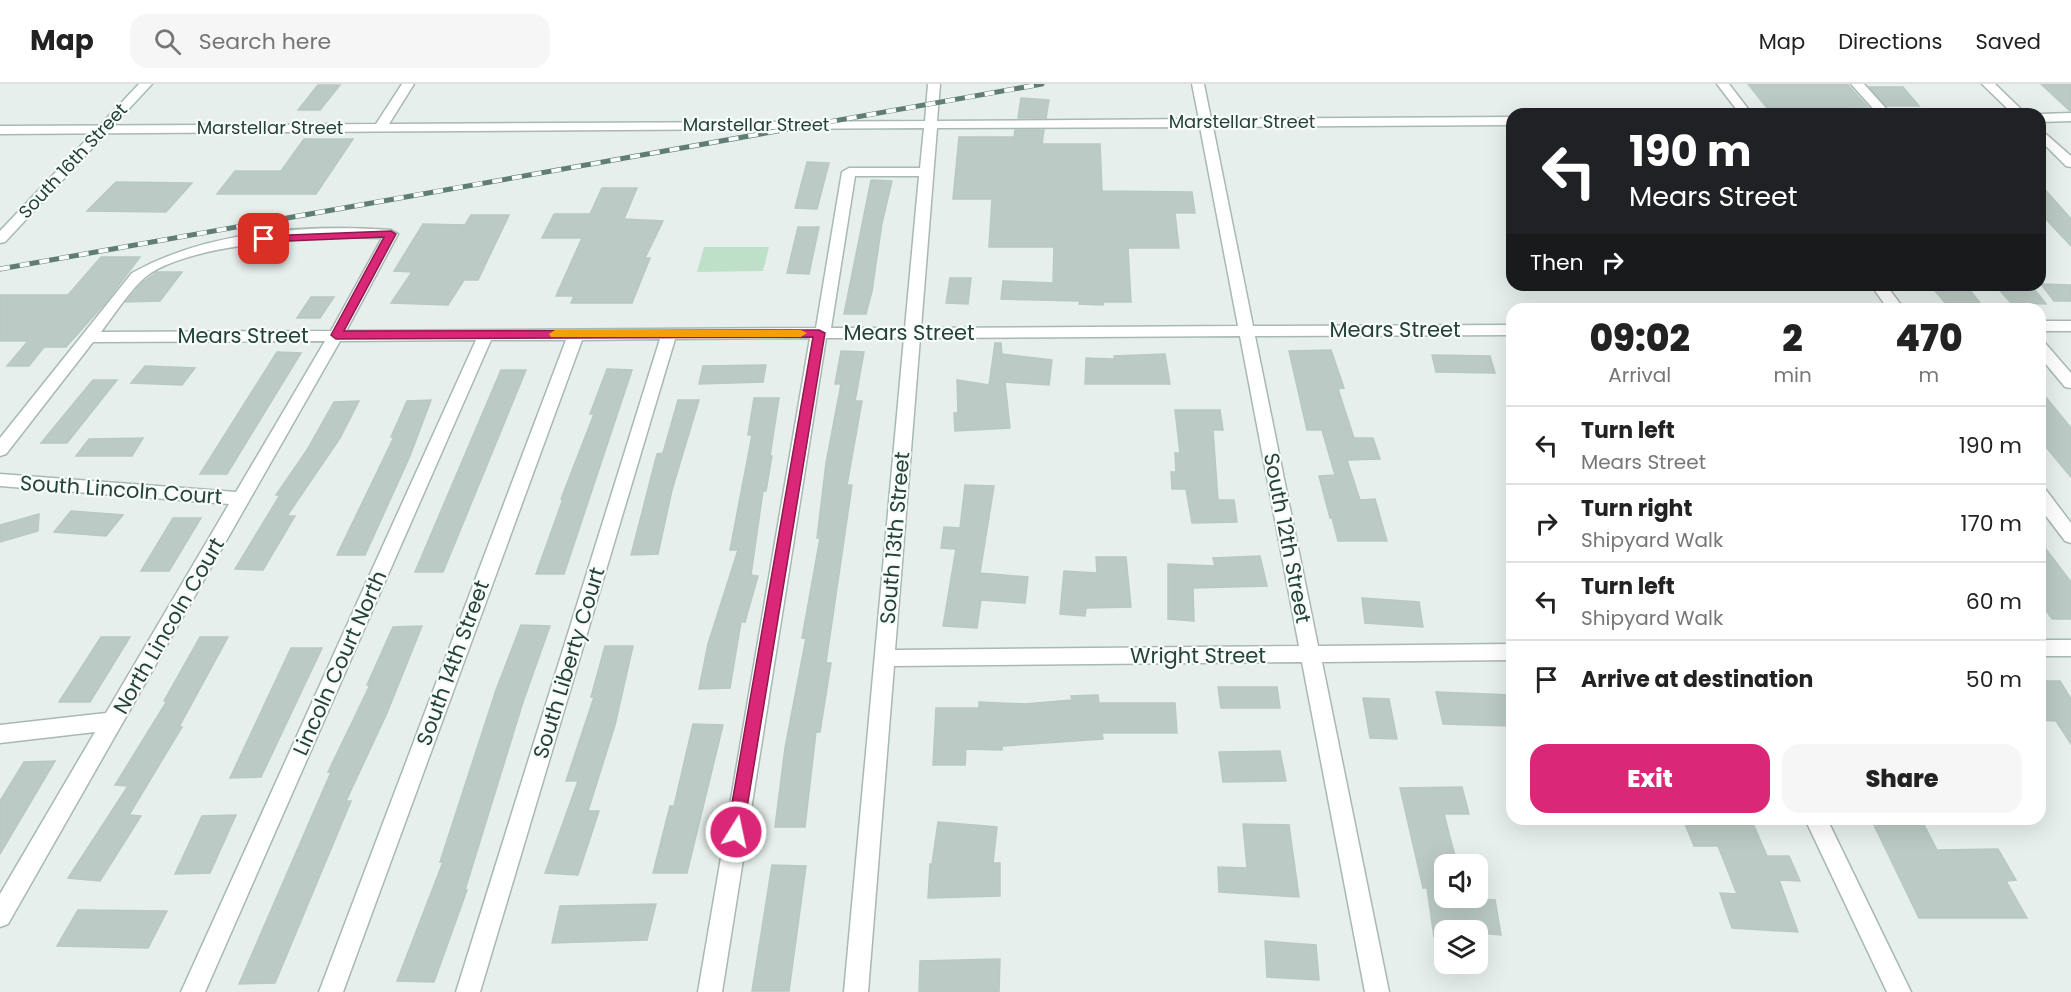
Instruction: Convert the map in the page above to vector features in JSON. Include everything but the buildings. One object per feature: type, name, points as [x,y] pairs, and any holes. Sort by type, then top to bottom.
[{"type":"street","name":"South 16th Street","points":[[0,239],[146,84]]},
{"type":"street","points":[[380,128],[408,84]]},
{"type":"street","name":"South 13th Street","points":[[856,992],[934,84]]},
{"type":"street","name":"South 12th Street","points":[[1198,84],[1377,992]]},
{"type":"street","points":[[1723,84],[1741,108]]},
{"type":"street","points":[[1857,84],[1880,108]]},
{"type":"street","points":[[1988,84],[2014,108]]},
{"type":"street","points":[[2046,118],[2071,117]]},
{"type":"street","name":"Marstellar Street","points":[[0,130],[1506,121]]},
{"type":"street","points":[[2046,139],[2071,163]]},
{"type":"street","points":[[710,992],[849,172],[927,172]]},
{"type":"street","name":"North Lincoln Court","points":[[0,916],[242,499],[391,234],[264,239],[210,248],[159,263],[137,276],[90,337]]},
{"type":"street","points":[[2046,326],[2071,326]]},
{"type":"street","name":"Mears Street","points":[[90,337],[1506,330]]},
{"type":"street","name":"Lincoln Court North","points":[[193,992],[486,334]]},
{"type":"street","name":"South 14th Street","points":[[330,992],[576,334]]},
{"type":"street","name":"South Liberty Court","points":[[468,992],[669,334]]},
{"type":"street","points":[[0,450],[90,337]]},
{"type":"street","points":[[2046,353],[2071,383]]},
{"type":"street","name":"South Lincoln Court","points":[[0,480],[242,499]]},
{"type":"street","points":[[2046,503],[2071,536]]},
{"type":"street","points":[[2046,648],[2071,648]]},
{"type":"street","name":"Wright Street","points":[[885,658],[1310,656],[1506,652]]},
{"type":"street","points":[[0,734],[114,721]]},
{"type":"street","points":[[1819,825],[1899,992]]},
{"type":"green space","points":[[704,247],[769,247],[763,271],[697,272]]},
{"type":"railway","points":[[0,269],[1042,84]]},
{"type":"slow traffic","points":[[555,334],[801,333]]},
{"type":"route","points":[[264,239],[364,233],[391,234],[336,335],[819,333],[736,832]]}]
